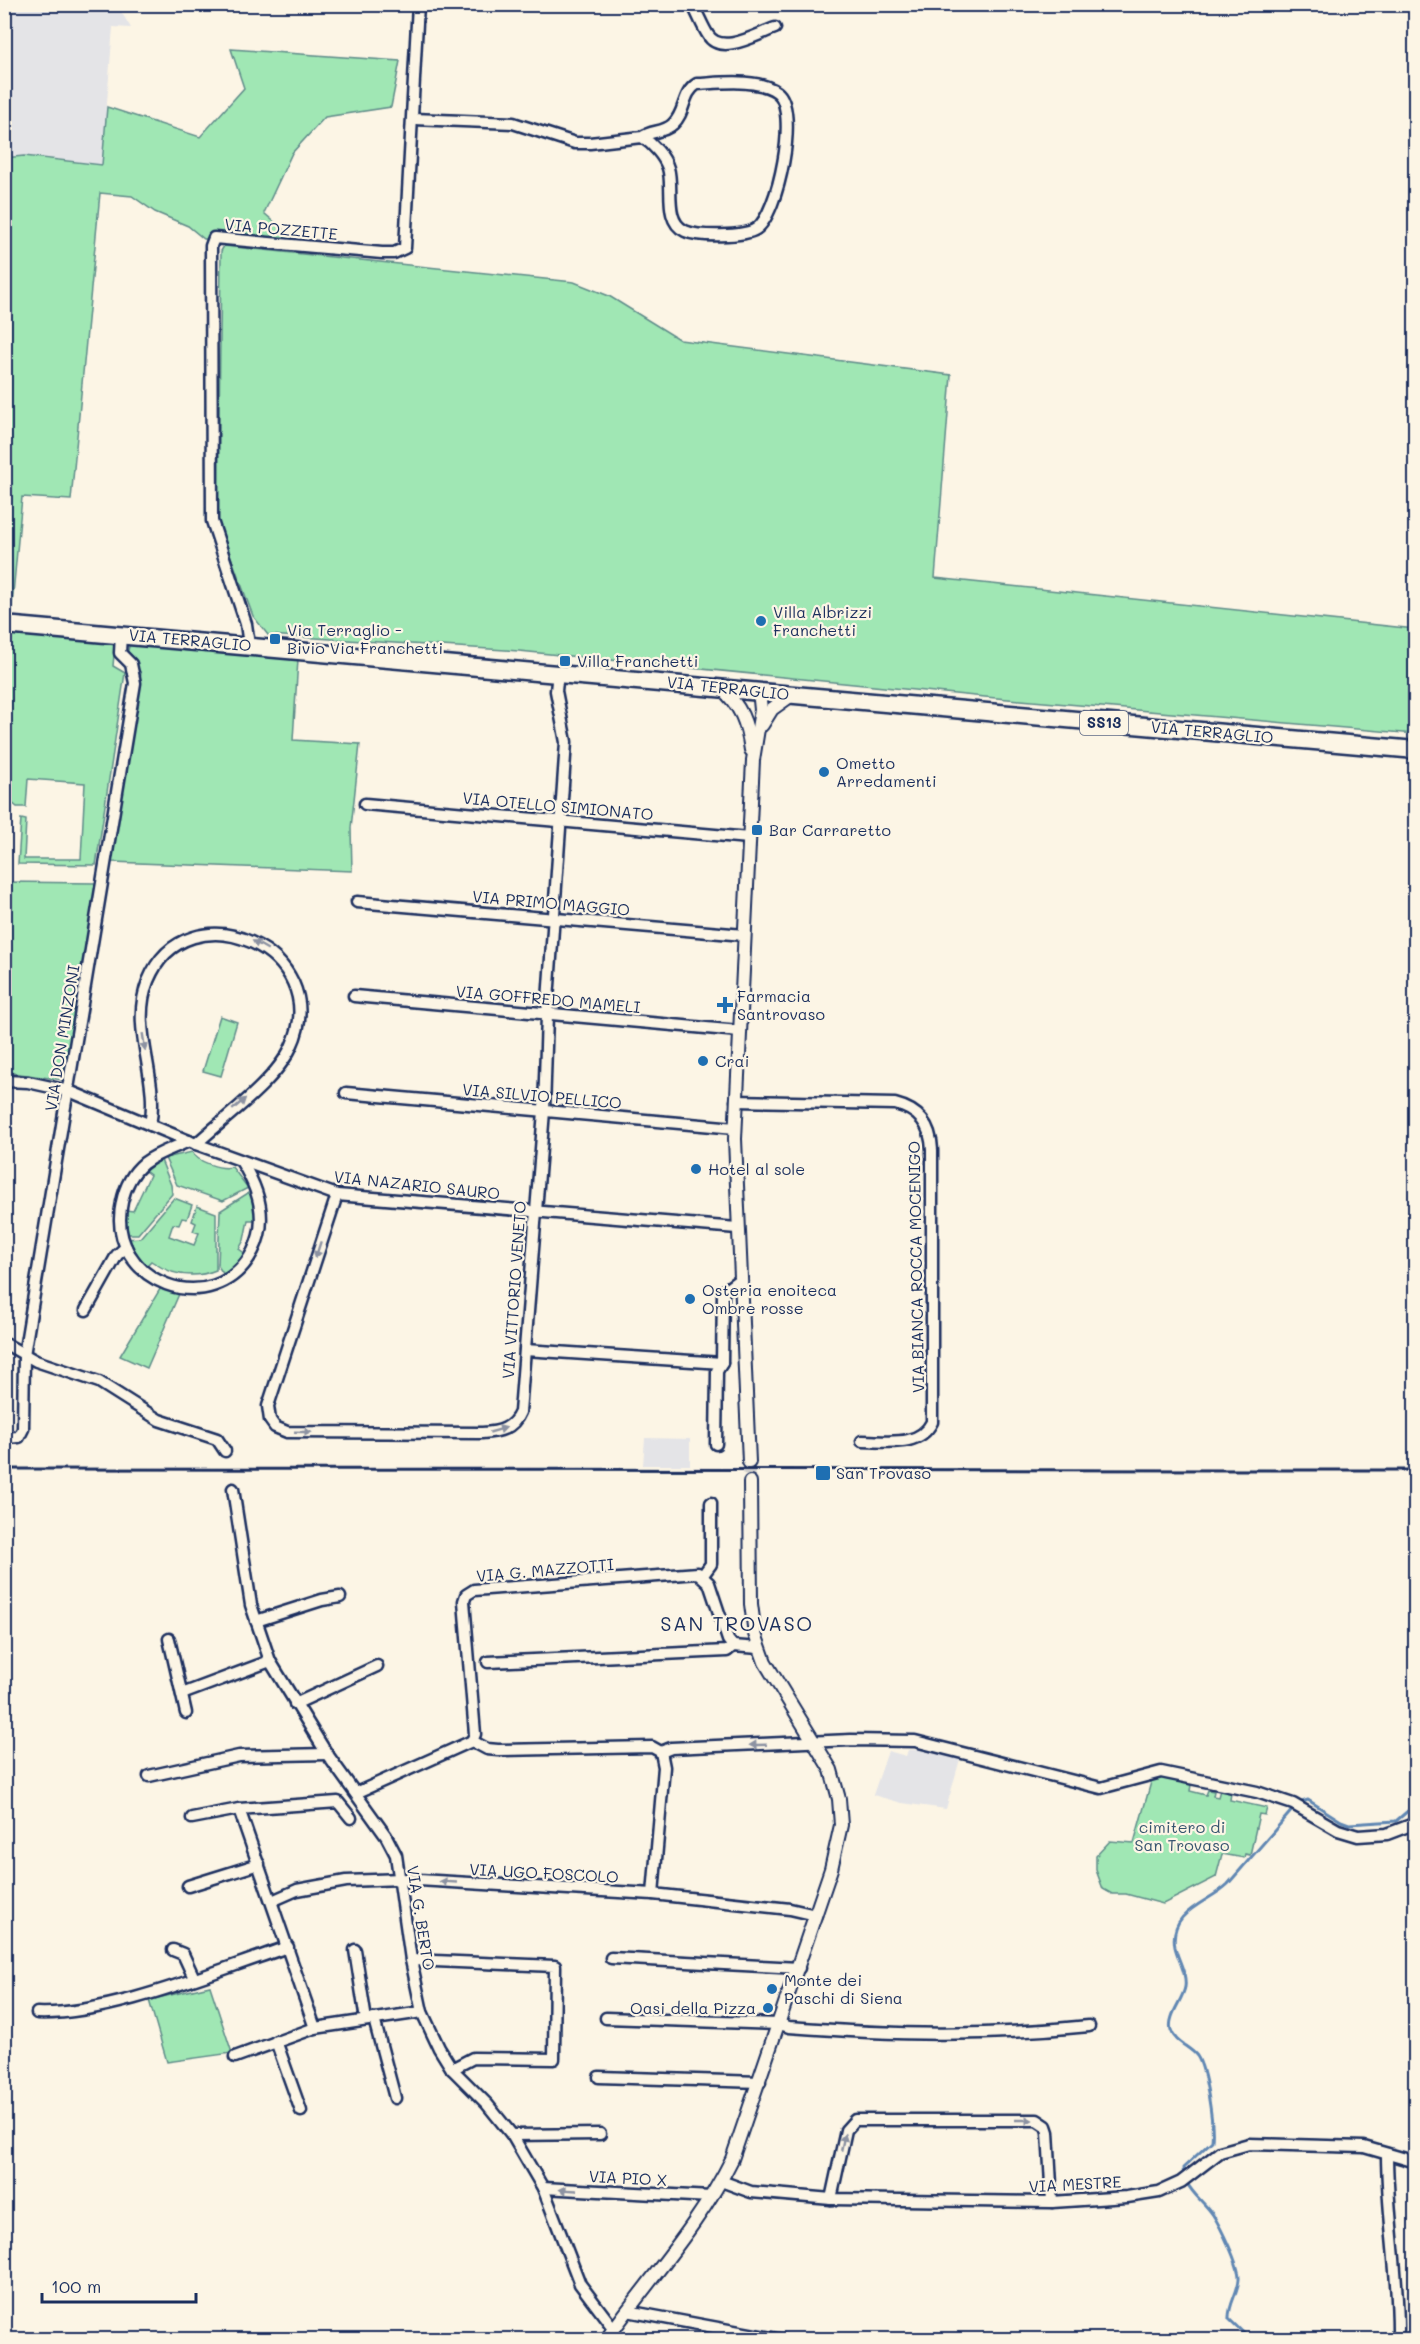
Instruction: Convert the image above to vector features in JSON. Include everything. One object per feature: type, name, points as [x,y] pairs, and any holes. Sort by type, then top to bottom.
[{"type":"main road","name":"VIA TERRAGLIO","points":[[4,625],[719,686],[1006,715],[1416,750]]},
{"type":"street","name":"VIA POZZETTE","points":[[249,645],[246,624],[212,521],[211,246],[214,238],[382,253],[394,253],[405,248],[418,4]]},
{"type":"street","points":[[692,4],[708,35],[718,43],[731,44],[775,28]]},
{"type":"street","points":[[413,119],[513,123],[574,142],[590,143],[642,137],[673,124],[683,109],[686,95],[697,84],[764,86],[778,93],[785,101],[789,122],[786,145],[769,208],[763,220],[757,228],[747,232],[724,235],[685,231],[677,226],[672,216],[667,166],[650,142],[642,137]]},
{"type":"street","name":"VIA DON MINZONI","points":[[4,1438],[19,1437],[23,1429],[24,1355],[135,682],[131,664],[120,653],[121,634]]},
{"type":"street","name":"VIA VITTORIO VENETO","points":[[337,1195],[268,1406],[268,1414],[275,1427],[287,1432],[497,1432],[512,1425],[520,1412],[544,1111],[547,1015],[566,734],[556,691],[558,672]]},
{"type":"street","points":[[719,686],[741,710],[747,722]]},
{"type":"street","points":[[753,759],[747,722],[748,712],[759,690]]},
{"type":"street","points":[[749,1462],[737,1228],[735,1128],[753,759],[761,710],[759,690]]},
{"type":"street","points":[[758,731],[772,709],[793,694]]},
{"type":"street","name":"VIA OTELLO SIMIONATO","points":[[365,804],[749,838]]},
{"type":"street","name":"VIA PRIMO MAGGIO","points":[[357,902],[744,935]]},
{"type":"street","points":[[150,1125],[154,1106],[141,1009],[149,978],[167,955],[183,943],[212,935],[244,937],[271,952],[290,977],[297,1000],[295,1039],[283,1060],[262,1084],[192,1143],[145,1162],[134,1173],[120,1209],[120,1221],[126,1247],[142,1270],[161,1283],[172,1287],[185,1289],[211,1286],[235,1273],[250,1257],[262,1226],[261,1209],[255,1188],[242,1161]]},
{"type":"street","name":"VIA GOFFREDO MAMELI","points":[[354,996],[739,1031]]},
{"type":"street","name":"VIA NAZARIO SAURO","points":[[4,1081],[27,1082],[69,1091],[192,1143],[337,1195],[737,1228]]},
{"type":"street","name":"VIA SILVIO PELLICO","points":[[346,1093],[735,1128]]},
{"type":"street","name":"VIA BIANCA ROCCA MOCENIGO","points":[[736,1101],[895,1104],[908,1107],[919,1114],[927,1126],[932,1150],[932,1422],[927,1431],[912,1440],[862,1441]]},
{"type":"street","points":[[86,1310],[117,1255],[126,1247]]},
{"type":"street","points":[[716,1444],[717,1371],[722,1364],[723,1292],[740,1279]]},
{"type":"street","points":[[4,1343],[48,1366],[99,1382],[159,1420],[217,1439],[225,1451]]},
{"type":"street","points":[[525,1350],[722,1364]]},
{"type":"street","points":[[606,2340],[683,2238],[722,2181],[741,2140],[836,1853],[841,1825],[836,1783],[816,1743],[778,1684],[759,1648],[751,1604],[750,1482]]},
{"type":"street","name":"VIA G. BERTO","points":[[233,1489],[251,1605],[270,1661],[327,1754],[386,1836],[396,1855],[402,1879],[411,1960],[422,2012],[452,2069],[488,2104],[512,2135],[543,2188],[579,2284],[614,2329]]},
{"type":"street","points":[[711,1503],[711,1564],[704,1575],[710,1582],[728,1640],[733,1646]]},
{"type":"street","name":"VIA G. MAZZOTTI","points":[[472,1741],[475,1734],[466,1595],[474,1590],[669,1573],[692,1572],[704,1575]]},
{"type":"street","points":[[256,1621],[322,1600],[340,1597]]},
{"type":"street","points":[[169,1639],[186,1713]]},
{"type":"street","points":[[488,1662],[727,1651],[733,1646],[759,1648]]},
{"type":"street","points":[[182,1694],[270,1661]]},
{"type":"street","points":[[296,1704],[377,1666]]},
{"type":"street","points":[[356,1793],[472,1741],[487,1749],[498,1750],[652,1747],[661,1752],[672,1748],[851,1740],[915,1741],[1101,1788],[1154,1772],[1257,1792],[1297,1806],[1338,1830],[1358,1836],[1387,1834],[1416,1823]]},
{"type":"street","points":[[653,1894],[664,1767],[661,1752]]},
{"type":"street","points":[[149,1776],[239,1756],[327,1754]]},
{"type":"street","points":[[192,1818],[239,1809],[338,1802],[351,1818]]},
{"type":"street","points":[[239,1809],[315,2028]]},
{"type":"street","points":[[188,1886],[259,1864]]},
{"type":"street","name":"VIA UGO FOSCOLO","points":[[272,1901],[297,1890],[346,1881],[402,1879],[653,1894],[790,1909],[816,1915]]},
{"type":"street","points":[[37,2013],[59,2014],[124,2000],[288,1947]]},
{"type":"street","points":[[173,1950],[183,1954],[194,1978]]},
{"type":"street","points":[[355,1950],[370,2019],[395,2098]]},
{"type":"street","points":[[610,1958],[799,1968]]},
{"type":"street","points":[[411,1960],[555,1966],[554,2059],[473,2058],[452,2069]]},
{"type":"street","points":[[235,2057],[315,2028],[422,2012]]},
{"type":"street","points":[[606,2018],[780,2024],[789,2027],[934,2036],[1022,2034],[1089,2026]]},
{"type":"street","points":[[276,2041],[302,2111]]},
{"type":"street","points":[[600,2077],[760,2082]]},
{"type":"street","points":[[831,2199],[846,2130],[855,2120],[1037,2120],[1046,2126],[1048,2132],[1052,2202]]},
{"type":"street","points":[[512,2135],[600,2134]]},
{"type":"street","name":"VIA MESTRE","points":[[722,2181],[751,2192],[831,2199],[1052,2202],[1127,2197],[1160,2192],[1181,2182],[1220,2152],[1239,2145],[1364,2147],[1416,2162]]},
{"type":"street","points":[[1387,2154],[1387,2192],[1395,2259],[1398,2330]]},
{"type":"street","name":"VIA PIO X","points":[[543,2188],[711,2197]]},
{"type":"street","points":[[627,2311],[783,2340]]},
{"type":"shaded area","points":[[4,5],[117,5],[131,28],[113,27],[102,165],[24,156],[5,158]]},
{"type":"shaded area","points":[[645,1438],[690,1439],[690,1465],[643,1465]]},
{"type":"shaded area","points":[[908,1750],[921,1750],[960,1759],[946,1809],[902,1803],[873,1795],[888,1751],[906,1756]]},
{"type":"green space","points":[[231,49],[400,61],[391,107],[325,117],[292,153],[264,213],[300,244],[237,238],[204,239],[188,226],[155,212],[132,196],[100,193],[71,500],[22,497],[11,616],[4,615],[4,158],[24,156],[102,165],[107,107],[200,137],[244,88]]},
{"type":"green space","points":[[224,246],[574,282],[609,296],[680,340],[951,375],[935,578],[1415,629],[1415,734],[985,697],[519,651],[268,635],[253,616],[218,522],[221,251]]},
{"type":"green space","points":[[4,633],[115,643],[113,666],[125,673],[96,865],[18,864],[21,819],[26,820],[24,859],[81,859],[85,783],[28,779],[26,807],[17,807],[5,797]]},
{"type":"green space","points":[[130,644],[298,659],[293,740],[360,744],[351,828],[352,871],[112,862],[141,673],[127,653]]},
{"type":"green space","points":[[5,882],[96,883],[64,1080],[5,1072]]},
{"type":"green space","points":[[220,1016],[237,1022],[221,1076],[203,1071]]},
{"type":"green space","points":[[192,1152],[199,1159],[210,1164],[232,1167],[248,1188],[223,1201],[177,1185],[165,1158]]},
{"type":"green space","points":[[161,1160],[171,1185],[172,1194],[138,1234],[127,1234],[126,1210],[133,1211],[150,1175],[145,1171]]},
{"type":"green space","points":[[251,1193],[256,1220],[248,1220],[244,1240],[239,1249],[246,1254],[224,1275],[218,1266],[220,1211]]},
{"type":"green space","points":[[174,1198],[192,1205],[187,1219],[182,1218],[179,1225],[173,1224],[169,1236],[194,1245],[199,1233],[193,1231],[196,1223],[192,1221],[197,1206],[216,1213],[216,1270],[190,1275],[174,1273],[151,1261],[146,1266],[127,1239],[140,1238]]},
{"type":"green space","points":[[160,1289],[179,1294],[147,1368],[120,1356]]},
{"type":"green space","name":"cimitero di San Trovaso","points":[[1153,1775],[1191,1785],[1190,1791],[1206,1795],[1208,1790],[1214,1791],[1213,1796],[1218,1797],[1220,1790],[1231,1793],[1230,1800],[1267,1808],[1265,1815],[1259,1814],[1250,1855],[1245,1854],[1244,1858],[1222,1854],[1216,1877],[1163,1904],[1126,1894],[1112,1894],[1103,1889],[1096,1870],[1096,1856],[1110,1841],[1134,1843]]},
{"type":"green space","points":[[210,1986],[232,2053],[167,2062],[149,2000]]},
{"type":"waterway","points":[[1299,1803],[1308,1800],[1349,1824],[1396,1821],[1416,1804]]},
{"type":"waterway","points":[[1184,2177],[1183,2168],[1212,2141],[1212,2123],[1209,2097],[1197,2056],[1179,2041],[1171,2030],[1171,2019],[1185,1987],[1184,1972],[1175,1947],[1174,1934],[1184,1916],[1228,1884],[1294,1808]]},
{"type":"waterway","points":[[1187,2183],[1213,2215],[1233,2256],[1239,2279],[1229,2319],[1251,2340]]},
{"type":"tunnel","points":[[749,1462],[750,1482]]},
{"type":"railway","points":[[4,1469],[1416,1470]]},
{"type":"place","name":"Villa Albrizzi Franchetti","points":[[761,621]]},
{"type":"place","name":"Via Terraglio - Bivio Via Franchetti","points":[[275,639]]},
{"type":"place","name":"Villa Franchetti","points":[[565,661]]},
{"type":"place","name":"Ometto Arredamenti","points":[[824,772]]},
{"type":"place","name":"Bar Carraretto","points":[[757,830]]},
{"type":"place","name":"Farmacia Santrovaso","points":[[725,1005]]},
{"type":"place","name":"Crai","points":[[703,1061]]},
{"type":"place","name":"Hotel al sole","points":[[696,1169]]},
{"type":"place","name":"Osteria enoiteca Ombre rosse","points":[[690,1299]]},
{"type":"place","name":"San Trovaso","points":[[823,1473]]},
{"type":"place","name":"Monte dei Paschi di Siena","points":[[772,1989]]},
{"type":"place","name":"Oasi della Pizza","points":[[768,2008]]},
{"type":"district","name":"SAN TROVASO","points":[[737,1624]]}]
